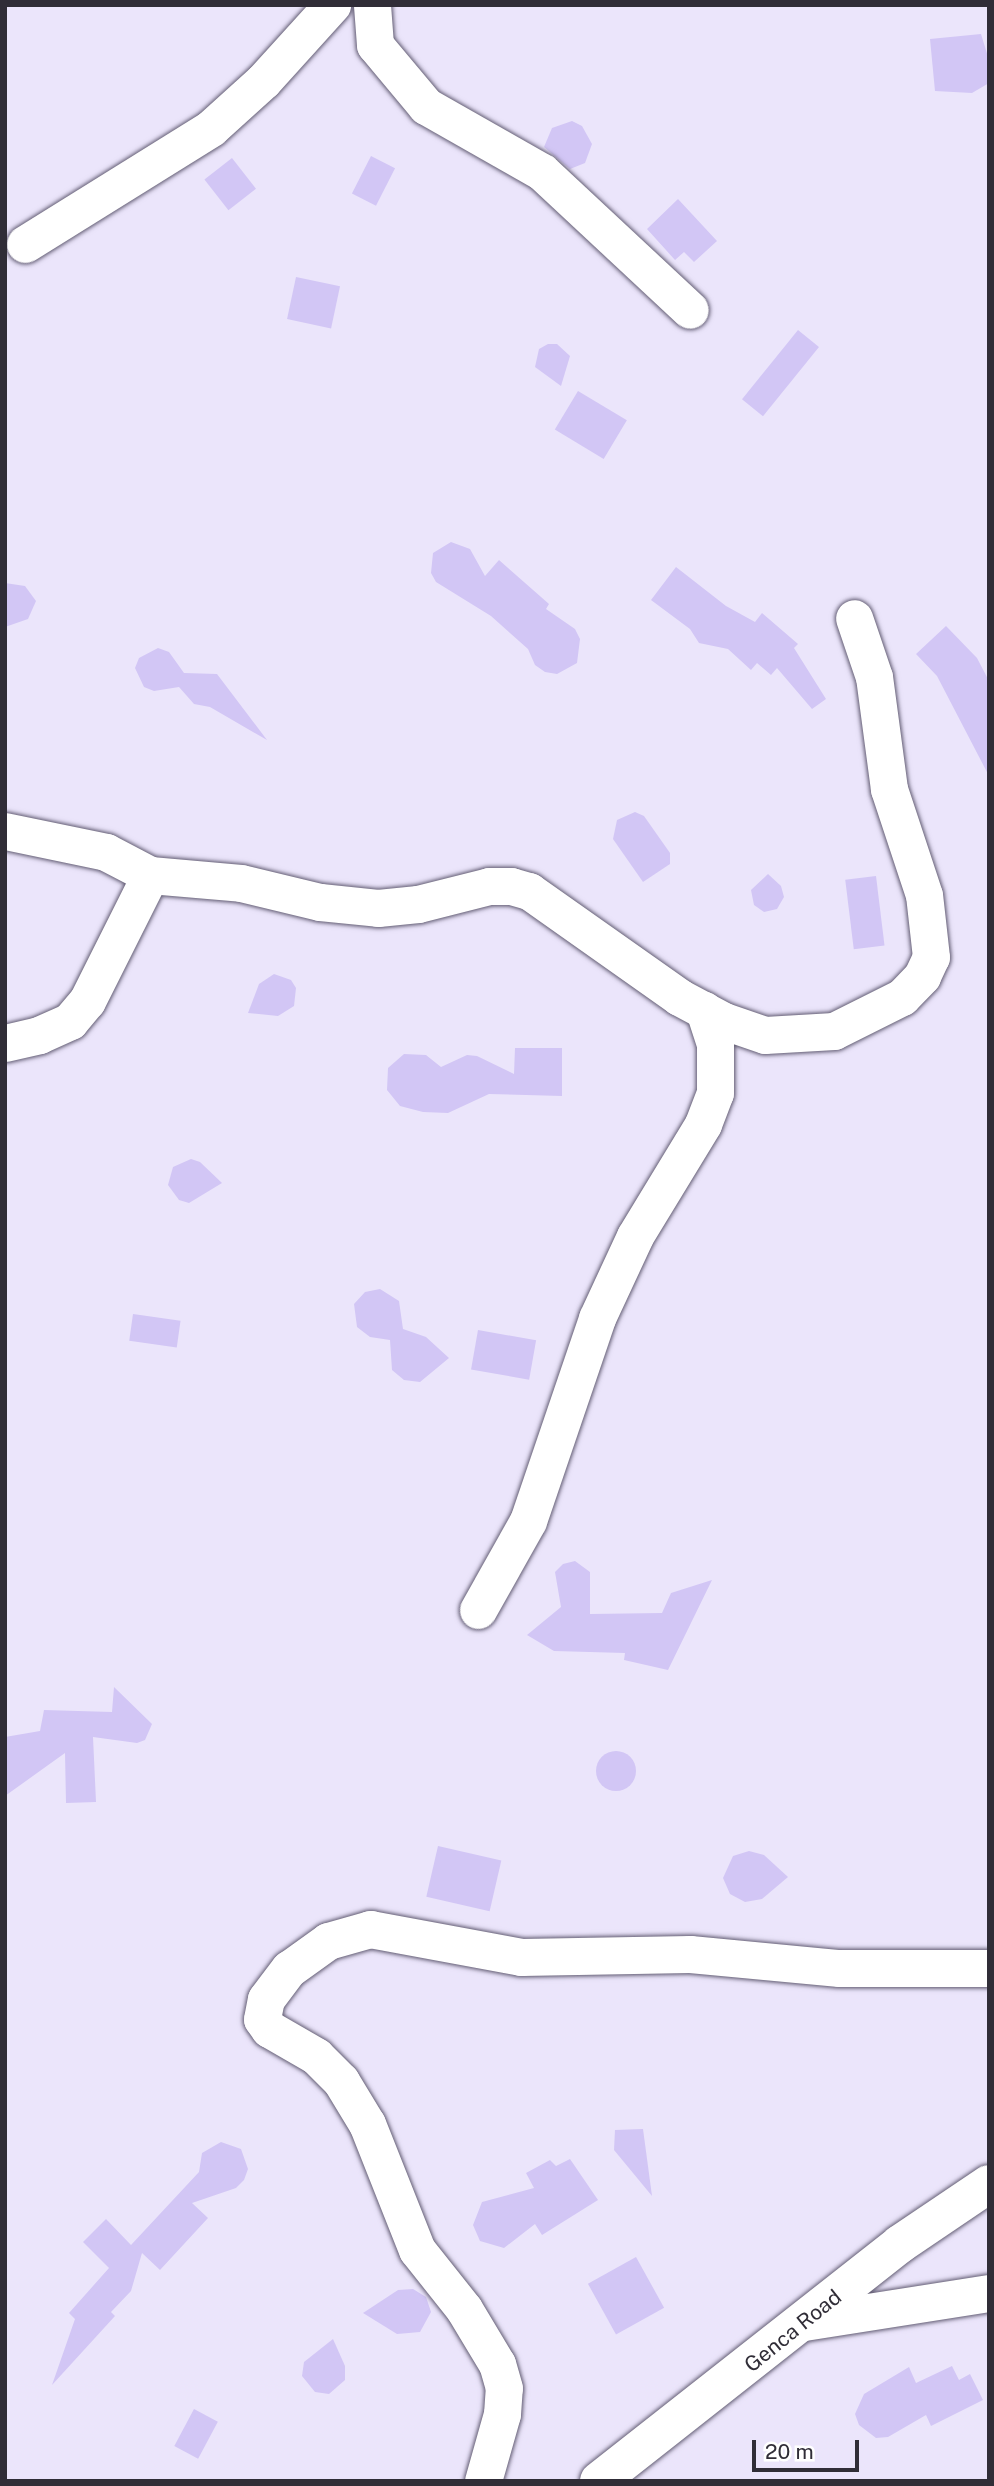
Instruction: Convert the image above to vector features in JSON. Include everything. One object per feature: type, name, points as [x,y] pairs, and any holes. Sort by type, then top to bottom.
[{"type":"street","points":[[25,244],[211,128],[262,81],[332,5]]},
{"type":"street","points":[[372,5],[374,45],[426,106],[542,172],[690,310]]},
{"type":"street","points":[[5,831],[106,852],[150,875],[241,883],[320,902],[378,908],[510,886],[529,891],[704,1010],[765,1035],[834,1031],[902,997],[922,976],[931,957],[924,895],[889,789],[874,677],[854,618]]},
{"type":"street","points":[[5,1043],[39,1035],[70,1021],[88,1001],[150,875]]},
{"type":"street","points":[[478,1610],[528,1521],[597,1318],[635,1236],[703,1124],[715,1093],[715,1044],[704,1010]]},
{"type":"street","points":[[483,2481],[502,2414],[504,2388],[497,2364],[464,2309],[417,2250],[366,2124],[341,2081],[316,2056],[269,2029],[262,2019],[266,1999],[289,1969],[328,1941],[370,1929],[521,1957],[690,1954],[839,1968],[989,1968]]},
{"type":"street","name":"Genca Road","points":[[599,2481],[944,2211],[989,2184]]},
{"type":"street","points":[[804,2322],[989,2293]]},
{"type":"building","points":[[981,34],[989,60],[989,83],[972,93],[935,91],[930,39]]},
{"type":"building","points":[[572,121],[582,126],[592,144],[585,163],[570,169],[544,147],[552,128]]},
{"type":"building","points":[[371,156],[395,168],[376,206],[352,193]]},
{"type":"building","points":[[232,158],[256,189],[228,210],[204,180]]},
{"type":"building","points":[[678,199],[717,241],[694,262],[684,252],[675,260],[647,229]]},
{"type":"building","points":[[296,277],[340,286],[331,328],[287,319]]},
{"type":"building","points":[[798,330],[819,347],[763,416],[742,399]]},
{"type":"building","points":[[548,344],[557,344],[570,356],[561,386],[535,367],[539,349]]},
{"type":"building","points":[[578,391],[627,420],[604,459],[555,430]]},
{"type":"building","points":[[451,542],[470,549],[485,576],[499,560],[549,604],[546,609],[575,629],[580,639],[577,663],[557,674],[545,672],[535,665],[528,649],[491,616],[436,582],[431,573],[433,553]]},
{"type":"building","points":[[676,567],[726,606],[755,622],[762,613],[798,644],[794,648],[826,699],[812,709],[777,668],[771,675],[757,663],[751,670],[728,649],[699,643],[690,629],[651,600]]},
{"type":"building","points":[[5,583],[25,586],[36,601],[28,619],[5,627]]},
{"type":"building","points":[[946,626],[977,658],[989,681],[989,776],[937,676],[916,654]]},
{"type":"building","points":[[158,648],[169,652],[184,673],[217,674],[267,740],[210,707],[194,704],[179,687],[154,691],[144,687],[135,668],[139,658]]},
{"type":"building","points":[[635,812],[644,816],[670,853],[670,864],[643,882],[613,839],[617,820]]},
{"type":"building","points":[[768,874],[781,886],[784,897],[777,909],[764,912],[754,905],[751,890]]},
{"type":"building","points":[[876,876],[885,945],[854,949],[845,880]]},
{"type":"building","points":[[274,974],[291,980],[296,988],[294,1006],[278,1016],[248,1013],[259,984]]},
{"type":"building","points":[[515,1048],[562,1048],[562,1096],[489,1094],[448,1113],[423,1112],[400,1106],[387,1090],[388,1068],[404,1054],[426,1055],[441,1067],[467,1055],[477,1056],[514,1074]]},
{"type":"building","points":[[191,1159],[200,1162],[222,1183],[189,1203],[179,1200],[168,1185],[173,1167]]},
{"type":"building","points":[[380,1289],[399,1301],[403,1329],[426,1337],[449,1358],[420,1382],[404,1380],[392,1370],[390,1340],[370,1337],[357,1327],[354,1304],[365,1292]]},
{"type":"building","points":[[133,1314],[181,1321],[177,1347],[129,1341]]},
{"type":"building","points":[[478,1330],[536,1340],[529,1380],[471,1369]]},
{"type":"building","points":[[575,1561],[590,1572],[590,1614],[662,1613],[671,1593],[712,1580],[668,1670],[624,1660],[625,1653],[554,1651],[527,1635],[561,1607],[555,1572],[563,1564]]},
{"type":"building","points":[[114,1687],[152,1724],[145,1740],[137,1743],[93,1737],[96,1802],[66,1803],[65,1753],[5,1796],[5,1737],[40,1731],[44,1710],[112,1712]]},
{"type":"building","points":[[616,1751],[624,1752],[630,1757],[635,1763],[635,1779],[630,1785],[624,1790],[616,1791],[608,1790],[602,1785],[597,1779],[596,1771],[597,1763],[602,1757],[608,1752]]},
{"type":"building","points":[[438,1846],[501,1861],[490,1911],[426,1897]]},
{"type":"building","points":[[749,1851],[764,1855],[788,1877],[762,1899],[745,1902],[730,1894],[723,1878],[733,1856]]},
{"type":"building","points":[[643,2129],[652,2196],[614,2150],[615,2130]]},
{"type":"building","points":[[221,2142],[241,2149],[248,2169],[244,2180],[236,2188],[192,2203],[208,2218],[160,2270],[142,2253],[131,2291],[111,2312],[115,2316],[52,2385],[75,2319],[69,2313],[109,2268],[83,2242],[106,2219],[131,2245],[199,2172],[202,2153]]},
{"type":"building","points":[[570,2159],[598,2200],[542,2235],[535,2224],[504,2248],[480,2241],[473,2225],[482,2202],[534,2188],[526,2173],[550,2160],[556,2166]]},
{"type":"building","points":[[636,2257],[664,2308],[616,2334],[588,2284]]},
{"type":"building","points":[[413,2289],[426,2297],[431,2312],[420,2332],[397,2334],[363,2313],[398,2290]]},
{"type":"building","points":[[333,2339],[345,2366],[345,2380],[329,2394],[315,2392],[302,2376],[304,2362]]},
{"type":"building","points":[[952,2366],[959,2380],[970,2374],[983,2400],[931,2426],[926,2415],[888,2437],[876,2438],[859,2425],[855,2414],[864,2394],[909,2367],[916,2383]]},
{"type":"building","points":[[194,2409],[218,2422],[198,2459],[174,2446]]}]
